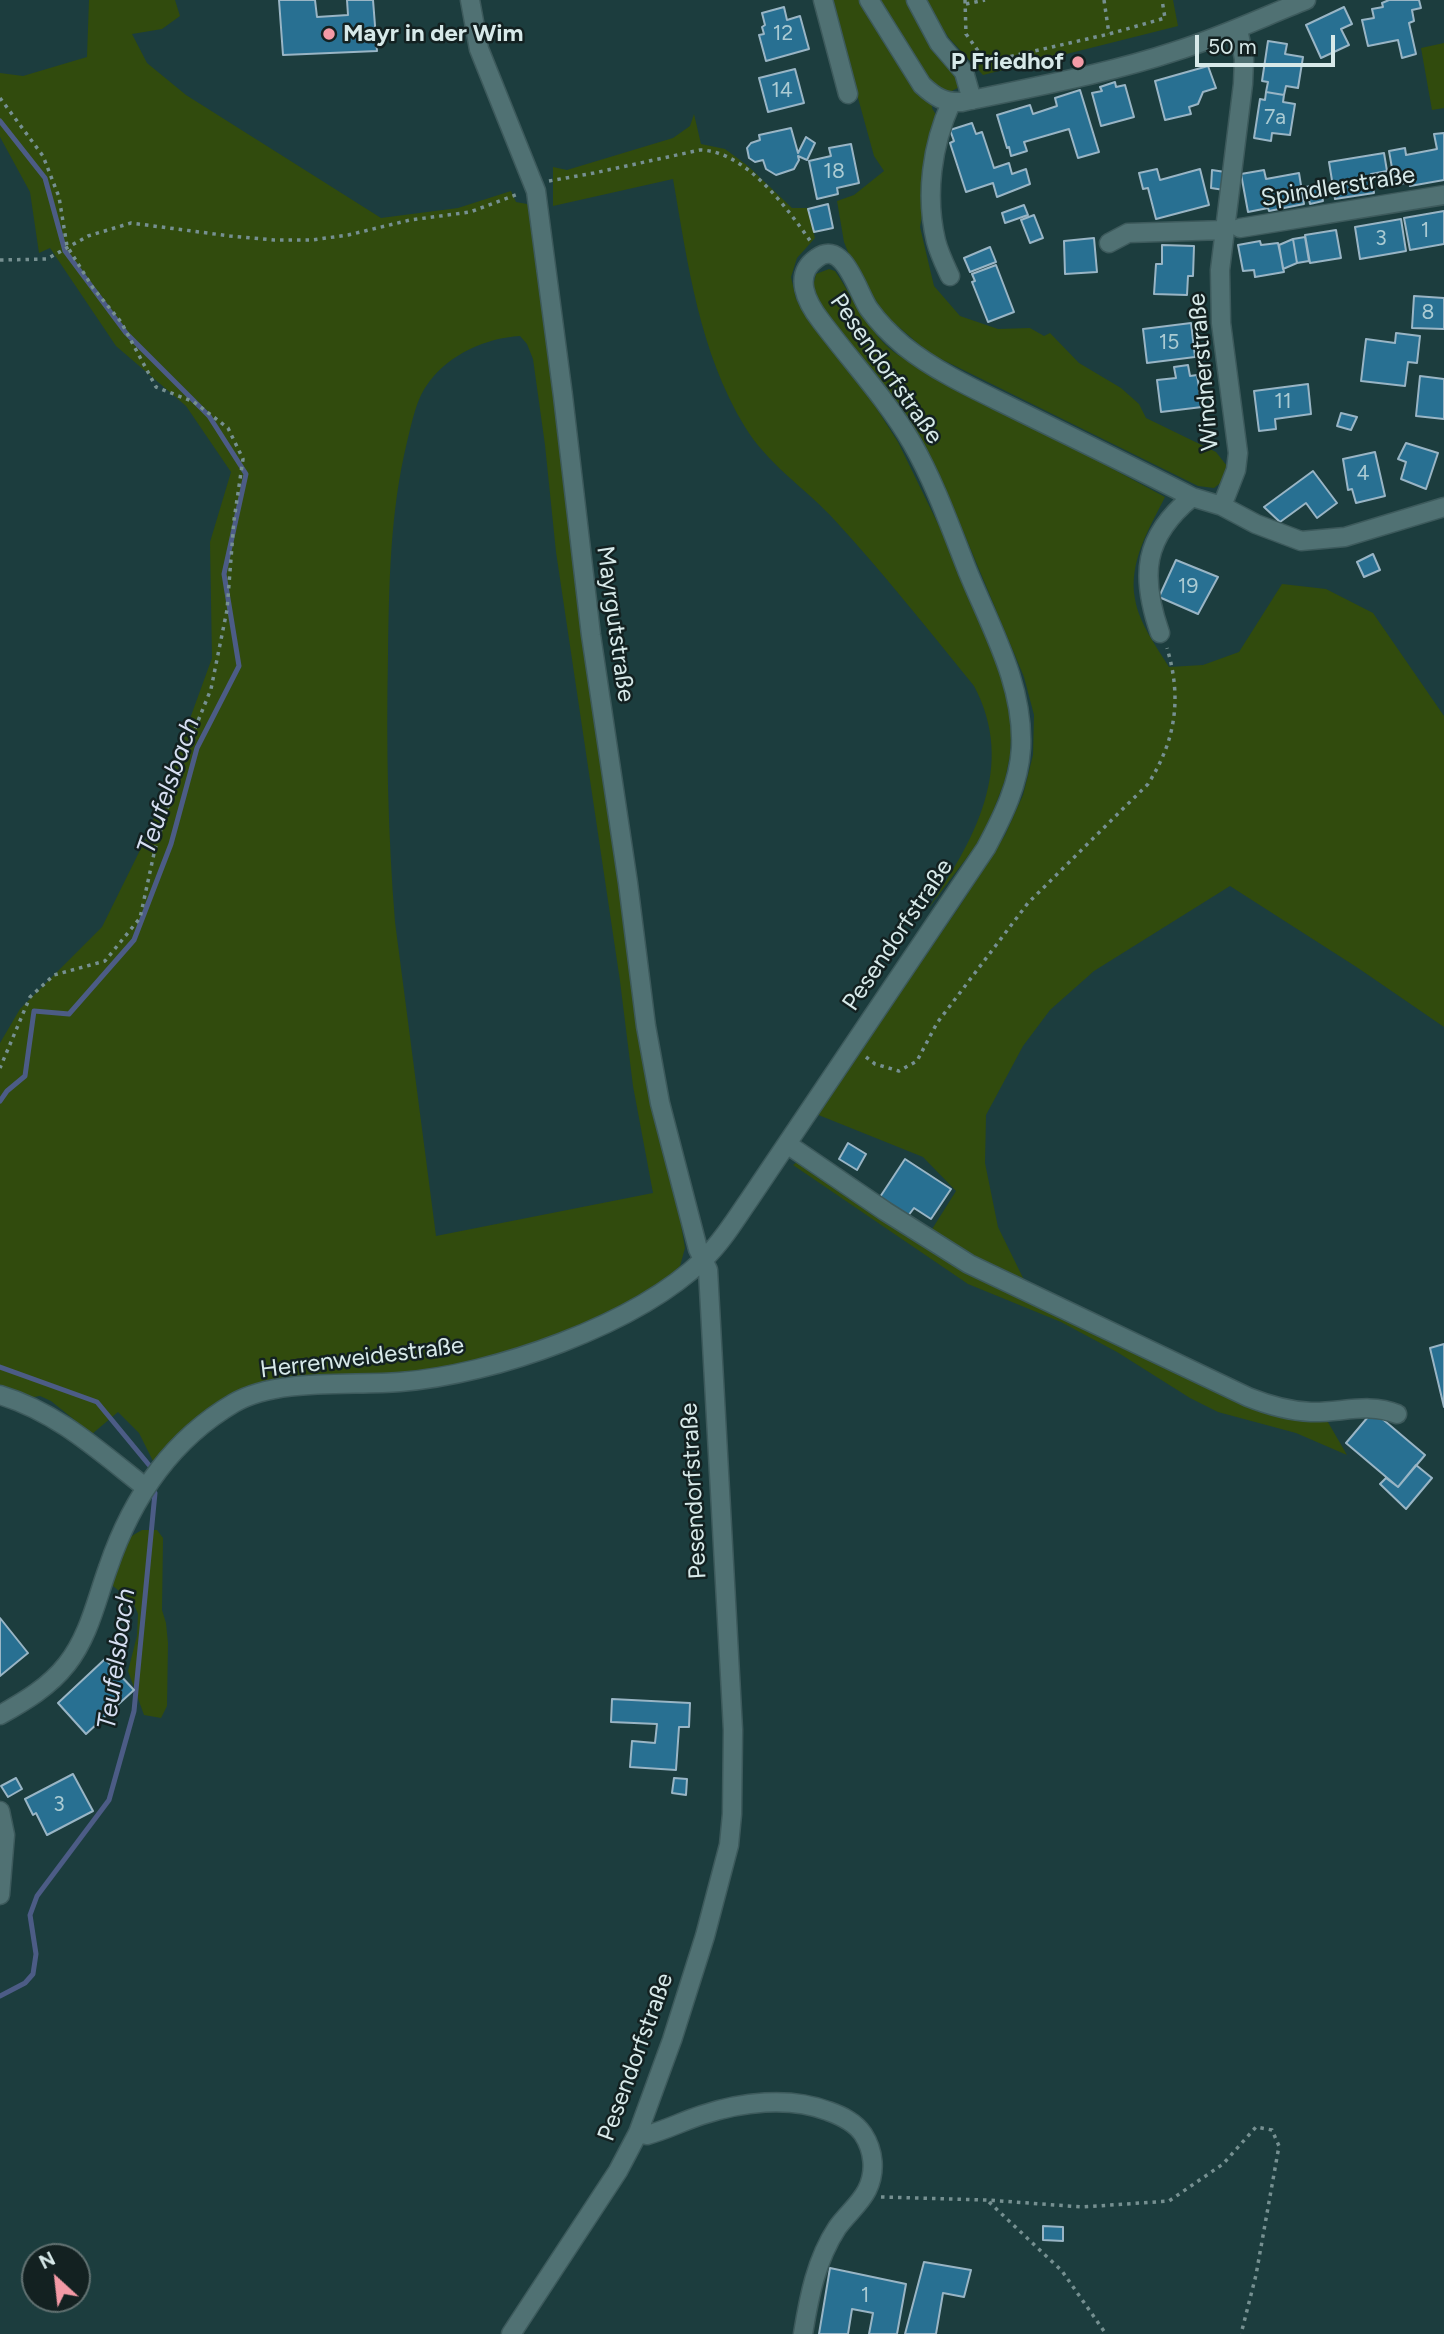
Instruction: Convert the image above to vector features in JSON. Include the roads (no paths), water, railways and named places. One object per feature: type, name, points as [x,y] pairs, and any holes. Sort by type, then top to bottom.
[{"type":"street","name":"Mayrgutstraße","points":[[470,0],[479,49],[536,191],[591,635],[646,1026],[660,1103],[696,1242],[704,1259]]},
{"type":"street","points":[[823,0],[848,94]]},
{"type":"street","points":[[869,0],[922,85],[933,96],[951,103],[1173,52],[1238,29],[1306,0]]},
{"type":"street","points":[[916,0],[939,43],[964,72],[972,100]]},
{"type":"street","name":"Windnerstraße","points":[[1222,506],[1236,470],[1238,453],[1221,323],[1220,270],[1232,229],[1243,84],[1244,59],[1238,29]]},
{"type":"street","points":[[950,276],[937,243],[932,220],[935,142],[951,103]]},
{"type":"street","name":"Spindlerstraße","points":[[1232,229],[1444,195]]},
{"type":"street","points":[[1108,243],[1128,233],[1232,229]]},
{"type":"street","name":"Pesendorfstraße","points":[[511,2334],[618,2171],[638,2133],[672,2040],[705,1936],[729,1845],[733,1730],[708,1282],[704,1259],[787,1144],[986,848],[998,826],[1018,773],[1021,749],[1016,691],[951,529],[912,444],[898,422],[811,309],[803,283],[805,270],[821,255],[831,254],[840,258],[848,268],[867,307],[881,324],[923,360],[1192,497],[1222,506],[1286,537],[1316,541],[1345,537],[1444,507]]},
{"type":"street","points":[[1160,633],[1148,591],[1151,548],[1169,519],[1192,497]]},
{"type":"street","points":[[787,1144],[969,1264],[1248,1397],[1297,1411],[1326,1412],[1374,1407],[1397,1414]]},
{"type":"street","name":"Herrenweidestraße","points":[[0,1715],[49,1684],[66,1665],[79,1647],[89,1625],[122,1531],[145,1487],[197,1430],[237,1402],[261,1392],[286,1387],[403,1382],[452,1376],[500,1364],[549,1348],[634,1308],[668,1287],[704,1259]]},
{"type":"street","points":[[0,1395],[54,1417],[145,1487]]},
{"type":"street","points":[[0,1811],[5,1835],[0,1895]]},
{"type":"street","points":[[638,2133],[647,2135],[735,2106],[784,2103],[824,2109],[845,2118],[860,2130],[872,2155],[873,2171],[867,2190],[838,2228],[816,2270],[803,2334]]},
{"type":"waterway","name":"Teufelsbach","points":[[0,121],[45,178],[65,251],[126,333],[209,416],[246,474],[224,574],[239,666],[197,748],[171,844],[134,940],[69,1014],[34,1011],[25,1076],[7,1091],[0,1101]]},
{"type":"waterway","name":"Teufelsbach","points":[[0,1367],[97,1402],[149,1465]]},
{"type":"waterway","name":"Teufelsbach","points":[[0,1996],[25,1983],[33,1974],[36,1954],[30,1915],[37,1896],[109,1800],[134,1711],[155,1493]]},
{"type":"place","name":"Mayr in der Wim","points":[[329,34]]},
{"type":"place","name":"P Friedhof","points":[[1078,62]]}]
